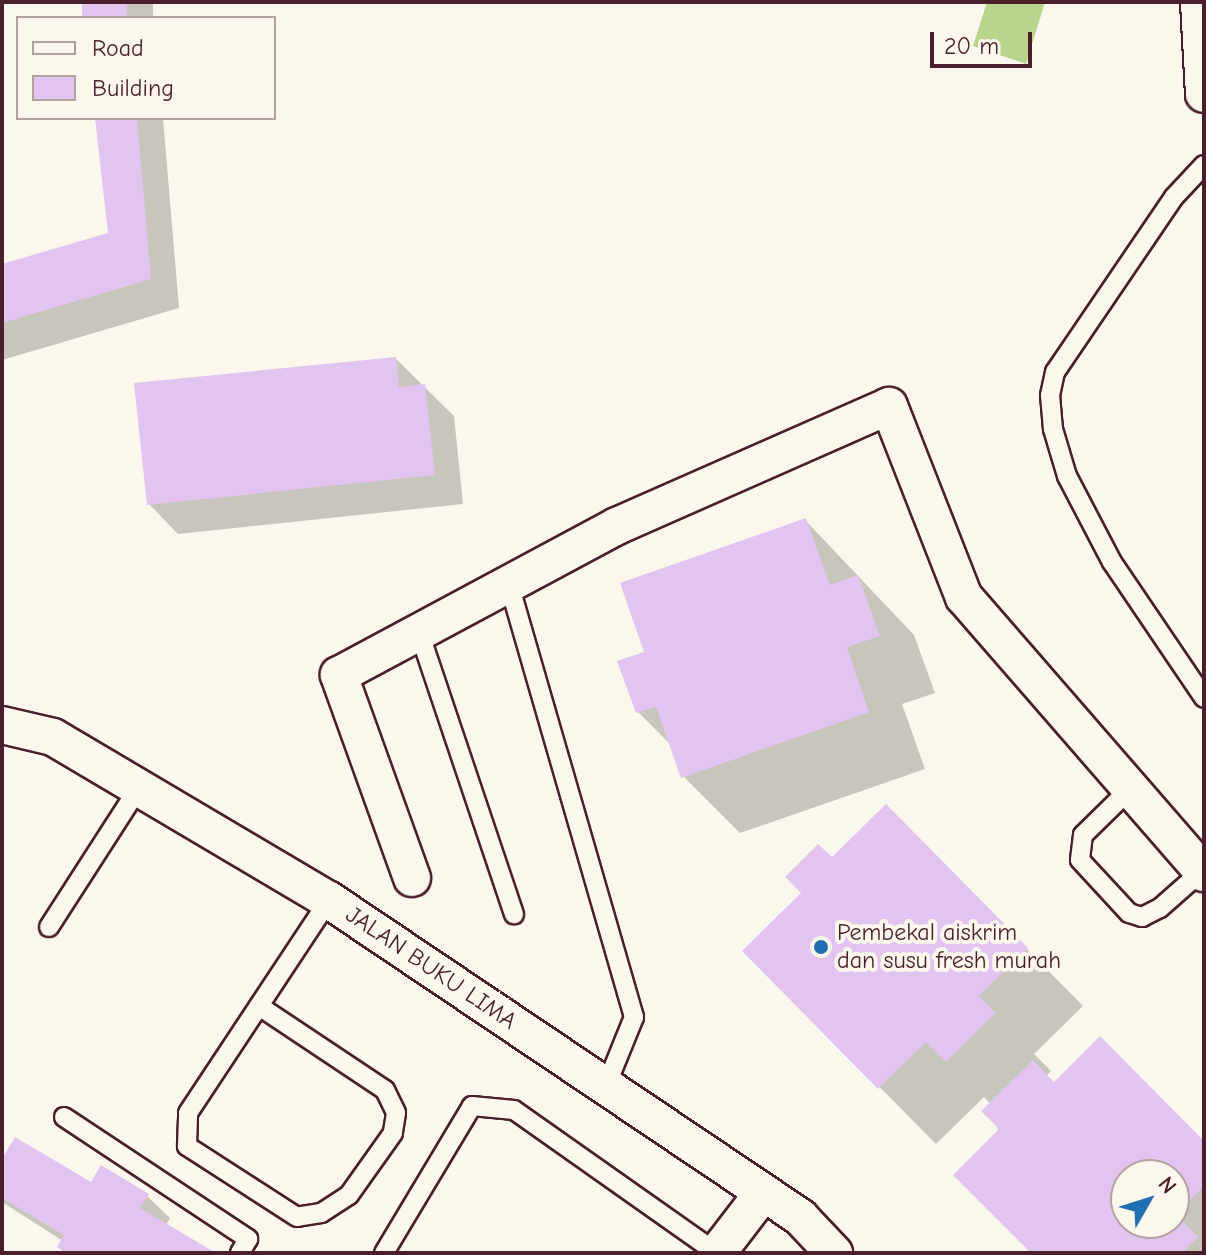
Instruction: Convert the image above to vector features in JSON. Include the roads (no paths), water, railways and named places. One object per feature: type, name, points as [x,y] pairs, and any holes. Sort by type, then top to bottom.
[{"type":"street","points":[[1199,2],[1204,94]]},
{"type":"street","points":[[412,878],[339,675],[617,526],[889,406],[964,597],[1133,786],[1203,872]]},
{"type":"street","name":"JALAN BUKU LIMA","points":[[2,725],[53,737],[329,900],[800,1217],[834,1253]]},
{"type":"street","points":[[717,1253],[763,1193]]},
{"type":"lane","points":[[1204,165],[1174,197],[1055,372],[1050,395],[1053,429],[1067,476],[1112,562],[1204,698]]},
{"type":"lane","points":[[509,584],[634,1017],[606,1086]]},
{"type":"lane","points":[[419,632],[514,914]]},
{"type":"lane","points":[[49,927],[140,786]]},
{"type":"lane","points":[[1133,786],[1083,835],[1080,860],[1129,913],[1142,917],[1160,908],[1203,872]]},
{"type":"lane","points":[[259,1006],[385,1090],[396,1113],[393,1133],[349,1195],[321,1213],[297,1217],[187,1146],[188,1113],[329,900]]},
{"type":"lane","points":[[384,1253],[472,1106],[514,1110],[717,1253]]},
{"type":"lane","points":[[64,1117],[248,1239],[240,1253]]},
{"type":"place","name":"Pembekal aiskrim dan susu fresh murah","points":[[821,947]]}]
